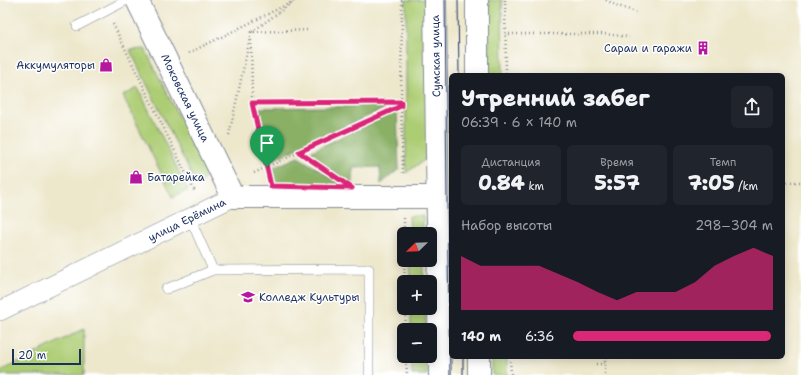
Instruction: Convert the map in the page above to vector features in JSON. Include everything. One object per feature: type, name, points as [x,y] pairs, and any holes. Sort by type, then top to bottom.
[{"type":"main road","name":"Моковская улица","points":[[137,0],[233,197]]},
{"type":"main road","name":"Сумская улица","points":[[435,0],[440,375]]},
{"type":"main road","points":[[476,0],[477,73]]},
{"type":"main road","name":"улица Ерёмина","points":[[233,197],[437,197]]},
{"type":"main road","points":[[479,359],[479,375]]},
{"type":"street","name":"улица Ерёмина","points":[[0,311],[233,197]]},
{"type":"lane","points":[[77,26],[127,0]]},
{"type":"lane","points":[[190,218],[213,270]]},
{"type":"lane","points":[[166,289],[213,270],[369,269],[369,375]]},
{"type":"path","points":[[402,0],[401,104],[403,197]]},
{"type":"path","points":[[505,0],[506,73]]},
{"type":"path","points":[[606,0],[615,5],[636,12]]},
{"type":"path","points":[[189,53],[294,1],[251,32],[228,139],[224,132]]},
{"type":"path","points":[[110,17],[195,192]]},
{"type":"path","points":[[251,32],[309,30]]},
{"type":"path","points":[[251,32],[252,103],[270,180]]},
{"type":"path","points":[[505,34],[605,34],[629,37]]},
{"type":"path","points":[[186,46],[192,60]]},
{"type":"path","points":[[252,103],[401,104]]},
{"type":"path","points":[[253,174],[401,104]]},
{"type":"path","points":[[299,152],[332,174]]},
{"type":"path","points":[[396,176],[402,172]]},
{"type":"path","points":[[785,182],[801,182]]},
{"type":"path","points":[[510,359],[511,375]]},
{"type":"path","points":[[605,359],[605,375]]},
{"type":"path","points":[[406,363],[407,375]]},
{"type":"path","points":[[596,364],[605,364]]},
{"type":"green space","points":[[406,0],[429,0],[430,156],[406,173]]},
{"type":"green space","points":[[489,0],[502,0],[503,73],[489,73]]},
{"type":"green space","points":[[145,49],[208,175],[197,186],[130,50]]},
{"type":"green space","points":[[138,88],[188,190],[173,197],[123,96]]},
{"type":"green space","points":[[390,106],[270,161],[259,108]]},
{"type":"green space","points":[[397,110],[399,169],[381,184],[380,167],[353,168],[353,185],[306,154]]},
{"type":"green space","points":[[298,157],[344,185],[274,183],[270,169]]},
{"type":"green space","points":[[409,216],[423,216],[423,227],[410,227]]},
{"type":"green space","points":[[410,267],[424,267],[424,275],[411,275]]},
{"type":"green space","points":[[411,315],[425,315],[426,323],[411,323]]},
{"type":"green space","points":[[84,329],[84,375],[0,375],[0,371]]},
{"type":"green space","points":[[492,359],[507,359],[507,375],[492,375]]},
{"type":"green space","points":[[412,363],[426,363],[427,375],[412,375]]},
{"type":"tram line","points":[[445,0],[449,317]]},
{"type":"tram line","points":[[458,0],[459,73]]},
{"type":"tram line","points":[[450,359],[450,375]]},
{"type":"tram line","points":[[463,359],[463,375]]},
{"type":"place","name":"Сараи и гаражи","points":[[703,48]]},
{"type":"place","name":"Аккумуляторы","points":[[106,65]]},
{"type":"place","name":"Батарейка","points":[[136,177]]},
{"type":"place","name":"Колледж Культуры","points":[[248,297]]},
{"type":"route","points":[[401,102],[401,106],[299,152],[352,188],[271,186],[267,167],[252,103],[401,102]]}]
